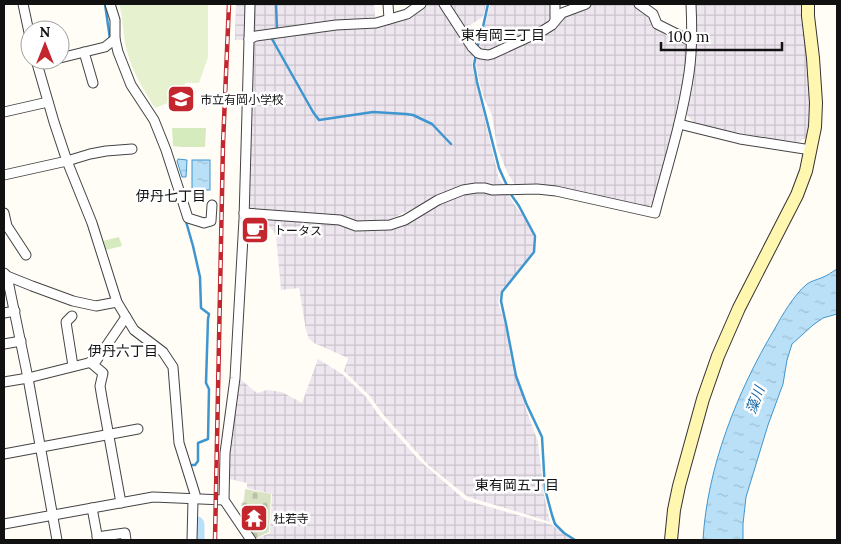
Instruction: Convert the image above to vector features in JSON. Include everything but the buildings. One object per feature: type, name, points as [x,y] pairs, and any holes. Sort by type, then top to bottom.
[{"type":"street","points":[[23,4],[26,20]]},
{"type":"street","points":[[110,4],[115,20],[112,41],[132,85],[154,120],[166,150],[188,218],[204,223],[211,221],[212,205]]},
{"type":"street","points":[[250,4],[244,213],[235,378],[225,452],[224,500],[251,540]]},
{"type":"street","points":[[388,4],[389,19]]},
{"type":"street","points":[[249,39],[256,36],[336,25],[376,23],[407,14],[421,4]]},
{"type":"street","points":[[444,4],[476,51],[484,54],[492,54],[544,30],[552,25],[562,13],[586,4]]},
{"type":"street","points":[[555,4],[555,20]]},
{"type":"street","points":[[639,4],[653,14],[657,24],[691,41]]},
{"type":"street","points":[[244,213],[340,220],[356,226],[390,225],[405,220],[438,200],[463,190],[476,188],[556,191],[656,213],[679,124],[689,72],[691,4]]},
{"type":"street","points":[[671,540],[674,510],[680,486],[703,399],[718,356],[739,308],[798,195],[806,171],[811,150],[816,103],[808,4]]},
{"type":"street","points":[[70,56],[112,41]]},
{"type":"street","points":[[84,52],[92,83]]},
{"type":"street","points":[[39,70],[67,162],[89,214],[117,302],[134,330],[163,352],[173,367],[179,443],[195,494],[193,500],[192,540]]},
{"type":"street","points":[[4,112],[48,102]]},
{"type":"street","points":[[679,124],[740,139],[811,150]]},
{"type":"street","points":[[4,175],[67,162],[90,154],[132,149]]},
{"type":"street","points":[[4,213],[7,226],[26,254]]},
{"type":"street","points":[[6,274],[73,301],[96,306],[117,302]]},
{"type":"street","points":[[6,274],[28,378],[57,540]]},
{"type":"street","points":[[4,313],[15,311]]},
{"type":"street","points":[[72,316],[66,322],[73,366]]},
{"type":"street","points":[[4,382],[96,361],[126,317]]},
{"type":"street","points":[[4,344],[20,341]]},
{"type":"street","points":[[90,362],[103,373],[100,386],[121,503]]},
{"type":"street","points":[[4,454],[138,429]]},
{"type":"street","points":[[4,524],[153,497],[224,500]]},
{"type":"street","points":[[92,508],[98,539],[125,533],[126,540]]},
{"type":"shaded area","points":[[236,4],[248,4],[247,40],[235,40]]},
{"type":"shaded area","points":[[254,4],[374,4],[375,19],[254,32]]},
{"type":"shaded area","points":[[426,4],[441,4],[474,51],[472,66],[499,179],[504,186],[494,187],[471,184],[462,186],[386,221],[360,222],[252,210],[249,207],[253,43],[255,40],[410,16]]},
{"type":"shaded area","points":[[449,4],[486,4],[483,17],[465,28]]},
{"type":"shaded area","points":[[490,4],[553,4],[552,19],[548,26],[489,52],[479,51]]},
{"type":"shaded area","points":[[593,4],[636,4],[654,20],[651,26],[667,36],[670,35],[687,43],[686,76],[655,201],[646,208],[516,187],[507,172],[497,147],[492,115],[479,81],[476,63],[477,55],[483,56],[563,16]]},
{"type":"shaded area","points":[[696,4],[805,4],[812,75],[810,132],[806,138],[799,142],[772,139],[699,125],[687,115],[685,107],[692,76],[696,37]]},
{"type":"shaded area","points":[[482,191],[494,194],[508,194],[533,232],[533,251],[503,290],[498,302],[504,321],[511,359],[538,442],[544,495],[550,522],[468,497],[428,465],[382,413],[370,396],[344,371],[348,358],[309,339],[299,288],[281,290],[276,236],[262,218],[338,224],[353,231],[393,229],[460,195]]},
{"type":"shaded area","points":[[318,359],[342,374],[366,397],[378,414],[419,460],[465,500],[552,525],[572,540],[253,540],[270,533],[272,494],[247,488],[247,483],[229,479],[229,441],[237,381],[240,379],[257,393],[267,390],[282,392],[302,403]]},
{"type":"green space","points":[[119,4],[208,4],[208,57],[199,83],[185,83],[184,93],[178,99],[155,108],[129,59]]},
{"type":"green space","points":[[172,128],[206,128],[205,147],[173,146]]},
{"type":"green space","points":[[119,237],[122,246],[106,250],[103,241]]},
{"type":"green space","name":"杜若寺","points":[[245,489],[271,494],[269,532],[254,539],[245,524],[241,504],[244,500]]},
{"type":"water","points":[[178,159],[187,160],[186,177],[182,177]]},
{"type":"water","points":[[192,160],[210,160],[210,190],[192,190]]},
{"type":"water","name":"藻川","points":[[837,269],[837,314],[823,318],[792,344],[783,384],[746,497],[743,540],[703,540],[706,513],[717,458],[736,405],[760,354],[797,294],[809,283]]},
{"type":"waterway","points":[[105,4],[110,39]]},
{"type":"waterway","points":[[276,4],[277,29]]},
{"type":"waterway","points":[[477,48],[488,4]]},
{"type":"waterway","points":[[272,39],[319,120],[373,112],[413,115],[432,124],[451,144]]},
{"type":"waterway","points":[[476,54],[474,65],[477,82],[499,168],[508,188]]},
{"type":"waterway","points":[[510,193],[535,236],[534,252],[502,292],[501,301],[516,376],[542,437],[545,489],[552,515],[555,524],[575,540]]},
{"type":"waterway","points":[[185,218],[200,277],[201,308],[209,314],[206,383],[209,389],[208,439],[198,443],[198,461],[195,465],[190,465]]},
{"type":"waterway","points":[[197,524],[197,540]]},
{"type":"railway","points":[[215,540],[223,144],[229,4]]},
{"type":"place","name":"市立有岡小学校","points":[[181,99]]},
{"type":"place","name":"トータス","points":[[255,230]]},
{"type":"place","name":"杜若寺","points":[[254,518]]},
{"type":"district","name":"東有岡三丁目","points":[[503,35]]},
{"type":"district","name":"伊丹七丁目","points":[[171,196]]},
{"type":"district","name":"伊丹六丁目","points":[[123,351]]},
{"type":"district","name":"東有岡五丁目","points":[[517,485]]}]
